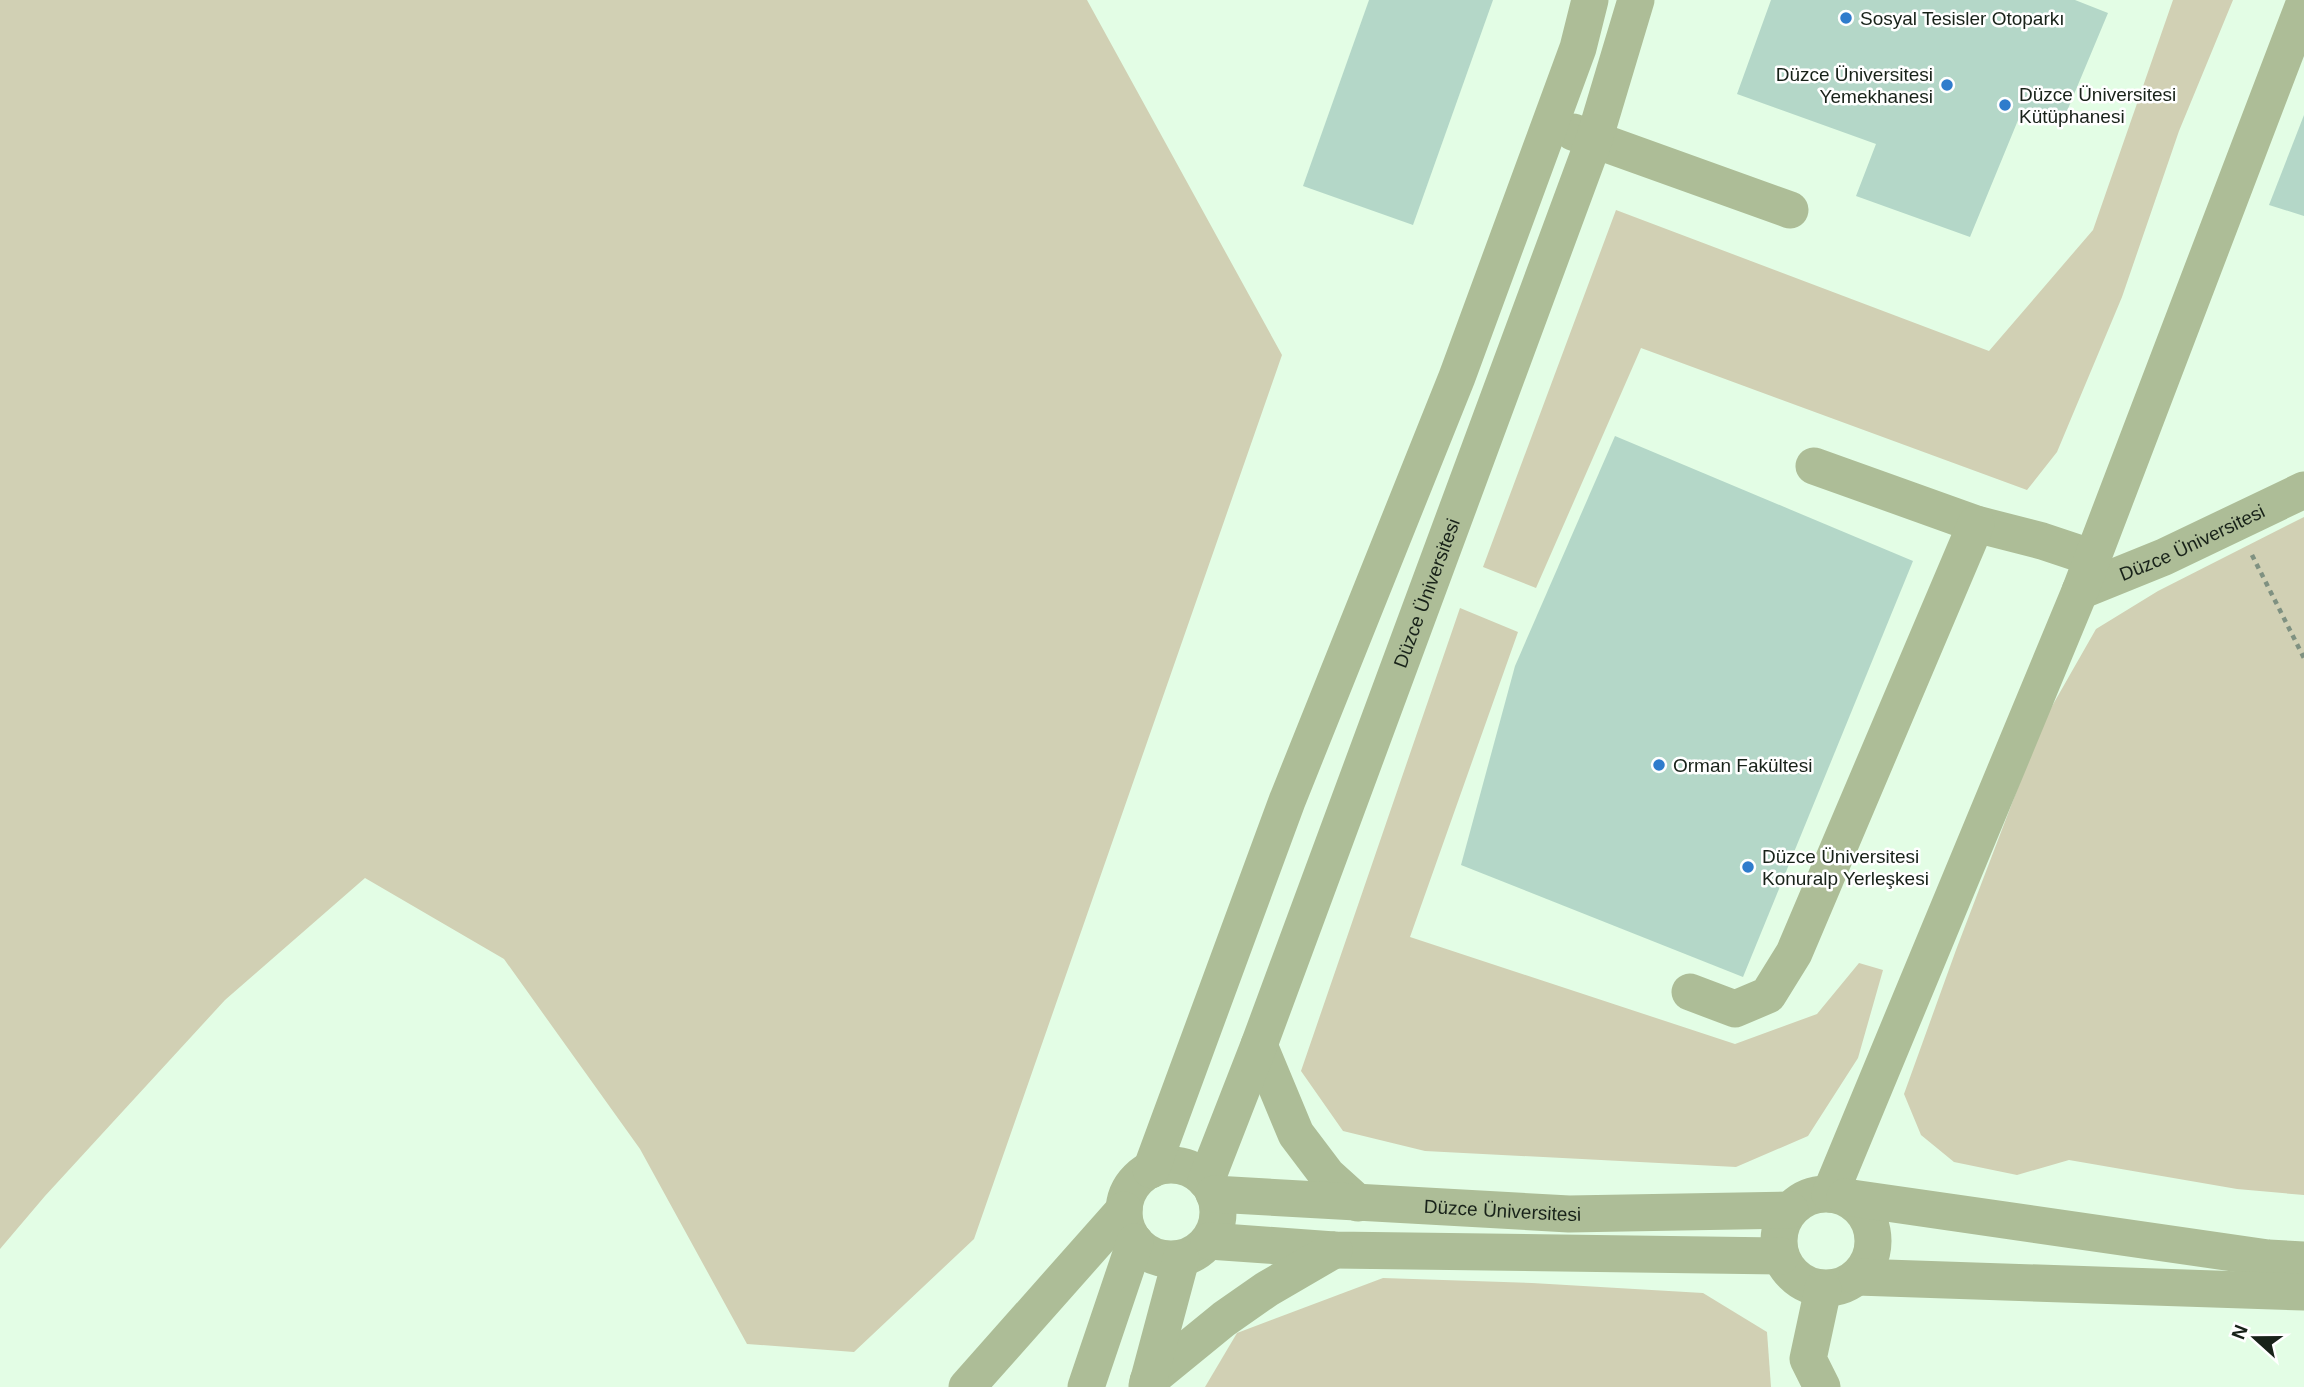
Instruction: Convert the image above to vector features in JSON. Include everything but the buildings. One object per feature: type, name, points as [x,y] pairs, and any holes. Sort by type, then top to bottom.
[{"type":"street","points":[[1086,1387],[1129,1226],[1128,1194],[1137,1179],[1151,1170],[1287,801],[1457,377],[1578,48],[1590,0]]},
{"type":"street","name":"Düzce Üniversitesi","points":[[1210,1187],[1259,1045],[1594,140],[1636,0]]},
{"type":"street","points":[[1837,1195],[2086,574],[2304,4]]},
{"type":"street","points":[[1550,124],[1790,209]]},
{"type":"street","points":[[1814,466],[1976,524],[2042,541],[2086,574]]},
{"type":"street","name":"Düzce Üniversitesi","points":[[2086,574],[2164,557],[2304,490]]},
{"type":"street","points":[[1690,992],[1734,1009],[1768,995],[1794,953],[1976,524]]},
{"type":"street","points":[[1259,1045],[1296,1135],[1327,1175],[1358,1203]]},
{"type":"street","name":"Düzce Üniversitesi","points":[[1147,1384],[1195,1250],[1216,1226],[1218,1210],[1210,1187],[1194,1172],[1180,1166],[1151,1170]]},
{"type":"street","name":"Düzce Üniversitesi","points":[[1210,1187],[1358,1203],[1569,1214],[1790,1210]]},
{"type":"street","points":[[1837,1195],[1856,1204],[1866,1214],[1872,1227],[1872,1254],[1866,1267],[1847,1284],[1823,1289],[1809,1286],[1787,1269],[1778,1241],[1782,1224],[1790,1210],[1801,1200],[1815,1195],[1837,1195],[2268,1258],[2304,1260]]},
{"type":"street","points":[[1129,1226],[1148,1254],[1164,1259],[1195,1250],[1781,1256]]},
{"type":"street","points":[[967,1387],[1129,1226]]},
{"type":"street","points":[[1147,1384],[1224,1319],[1267,1289],[1334,1250]]},
{"type":"street","points":[[1857,1277],[2304,1292]]},
{"type":"street","points":[[1822,1387],[1808,1359],[1823,1289]]},
{"type":"path","points":[[2236,523],[2304,658]]},
{"type":"green space","points":[[0,0],[1087,0],[1282,355],[974,1239],[854,1352],[747,1344],[640,1149],[504,959],[365,878],[225,1000],[45,1196],[0,1249]]},
{"type":"green space","points":[[2173,0],[2233,0],[2179,131],[2122,297],[2057,452],[2027,490],[1641,348],[1536,588],[1483,567],[1616,210],[1989,351],[2093,230]]},
{"type":"green space","points":[[2304,517],[2304,1195],[2237,1189],[2069,1160],[2017,1175],[1954,1162],[1921,1135],[1904,1094],[2043,722],[2096,629],[2158,591]]},
{"type":"green space","points":[[1460,608],[1518,632],[1410,937],[1735,1044],[1817,1014],[1859,963],[1883,970],[1858,1058],[1808,1136],[1736,1167],[1425,1151],[1343,1131],[1301,1071]]},
{"type":"green space","points":[[1383,1278],[1703,1293],[1767,1332],[1771,1387],[1205,1387],[1237,1333]]},
{"type":"place","name":"Sosyal Tesisler Otoparkı","points":[[1846,18]]},
{"type":"place","name":"Düzce Üniversitesi Yemekhanesi","points":[[1947,85]]},
{"type":"place","name":"Düzce Üniversitesi Kütüphanesi","points":[[2005,105]]},
{"type":"place","name":"Orman Fakültesi","points":[[1659,765]]},
{"type":"place","name":"Düzce Üniversitesi Konuralp Yerleşkesi","points":[[1748,867]]}]
